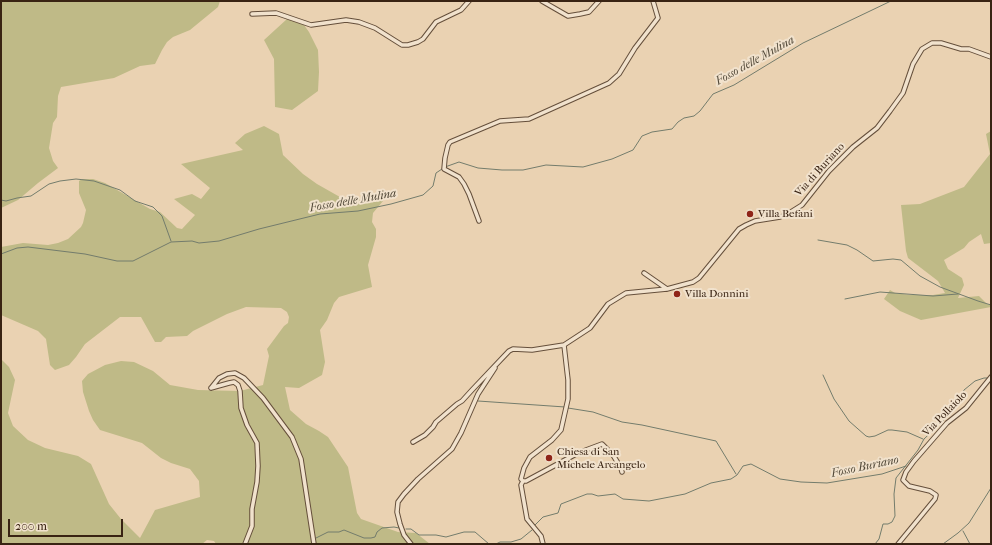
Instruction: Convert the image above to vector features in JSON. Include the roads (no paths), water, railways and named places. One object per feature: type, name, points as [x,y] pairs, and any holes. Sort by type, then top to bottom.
[{"type":"street","points":[[252,14],[276,13],[311,25],[346,20],[359,22],[374,28],[402,45],[408,45],[423,39],[436,22],[461,10],[469,1]]},
{"type":"street","points":[[542,1],[568,16],[589,12],[599,1]]},
{"type":"street","points":[[479,221],[470,194],[459,176],[444,169],[445,158],[450,142],[500,121],[529,119],[609,82],[619,74],[635,48],[658,18],[654,1]]},
{"type":"street","name":"Via di Buriano","points":[[496,365],[504,355],[513,349],[532,350],[564,345],[590,328],[597,320],[602,310],[616,298],[626,293],[667,289],[693,282],[699,278],[739,229],[746,225],[786,215],[802,205],[828,171],[853,147],[877,128],[902,93],[911,70],[922,49],[932,43],[941,43],[991,57]]},
{"type":"street","points":[[644,274],[667,289]]},
{"type":"street","points":[[543,544],[541,536],[527,519],[521,485],[523,481],[521,479],[524,468],[530,457],[552,440],[561,430],[568,399],[568,380],[564,345]]},
{"type":"street","points":[[413,442],[425,435],[436,422],[462,401],[496,365]]},
{"type":"street","points":[[411,544],[404,535],[400,524],[397,512],[398,502],[418,479],[452,449],[461,433],[478,394],[496,365]]},
{"type":"street","points":[[245,544],[252,526],[252,509],[257,482],[257,443],[247,425],[241,408],[240,391],[238,386],[234,382],[211,388],[219,378],[227,374],[235,373],[244,378],[264,398],[292,437],[301,459],[314,544]]},
{"type":"street","name":"Via Pollaiolo","points":[[898,544],[935,499],[936,495],[934,492],[909,486],[903,480],[906,472],[947,423],[966,408],[991,377]]},
{"type":"street","points":[[523,481],[602,444],[613,455],[622,468],[622,472]]},
{"type":"waterway","name":"Fosso delle Mulina","points":[[445,167],[459,162],[478,168],[523,170],[546,165],[583,167],[612,159],[633,150],[642,136],[652,132],[672,129],[684,118],[694,116],[700,111],[713,94],[734,85],[803,43],[891,1]]},
{"type":"waterway","name":"Fosso delle Mulina","points":[[1,254],[17,248],[28,247],[85,254],[117,261],[133,261],[171,242],[192,241],[199,243],[219,241],[259,229],[320,214],[358,211],[423,195],[433,186],[436,173],[442,169]]},
{"type":"waterway","points":[[1,200],[6,201],[31,196],[49,184],[60,181],[76,179],[94,181],[120,190],[135,201],[153,207],[162,216],[171,241]]},
{"type":"waterway","points":[[818,240],[847,245],[873,261],[893,259],[901,260],[920,276],[940,287],[991,305]]},
{"type":"waterway","points":[[845,299],[880,292],[933,296],[958,294]]},
{"type":"waterway","points":[[823,375],[834,399],[849,421],[866,436],[875,436],[888,430],[892,430],[907,432],[923,439]]},
{"type":"waterway","name":"Fosso Buriano","points":[[875,544],[879,539],[883,524],[892,522],[895,516],[894,494],[896,478],[918,450],[924,439],[945,419],[964,390],[975,381],[989,378]]},
{"type":"waterway","points":[[478,401],[565,407]]},
{"type":"waterway","points":[[568,408],[593,412],[622,422],[716,441],[736,474]]},
{"type":"waterway","name":"Fosso Buriano","points":[[535,525],[543,517],[558,513],[561,504],[587,494],[598,496],[615,494],[623,499],[649,501],[685,494],[711,483],[731,479],[737,475],[743,466],[751,464],[780,479],[801,482],[827,483],[882,474],[906,466]]},
{"type":"waterway","points":[[943,544],[969,523],[991,488]]},
{"type":"waterway","name":"Fosso Buriano","points":[[316,538],[328,532],[339,532],[344,530],[364,538],[371,538],[375,537],[377,532],[382,528],[399,528]]},
{"type":"waterway","name":"Fosso Buriano","points":[[406,529],[411,529],[419,535],[436,535],[446,537],[464,532],[475,532],[489,544]]},
{"type":"waterway","name":"Fosso Buriano","points":[[496,544],[521,539],[532,530]]},
{"type":"waterway","points":[[963,531],[970,544]]},
{"type":"place","name":"Villa Befani","points":[[750,214]]},
{"type":"place","name":"Villa Donnini","points":[[677,294]]},
{"type":"place","name":"Chiesa di San Michele Arcangelo","points":[[549,458]]}]
